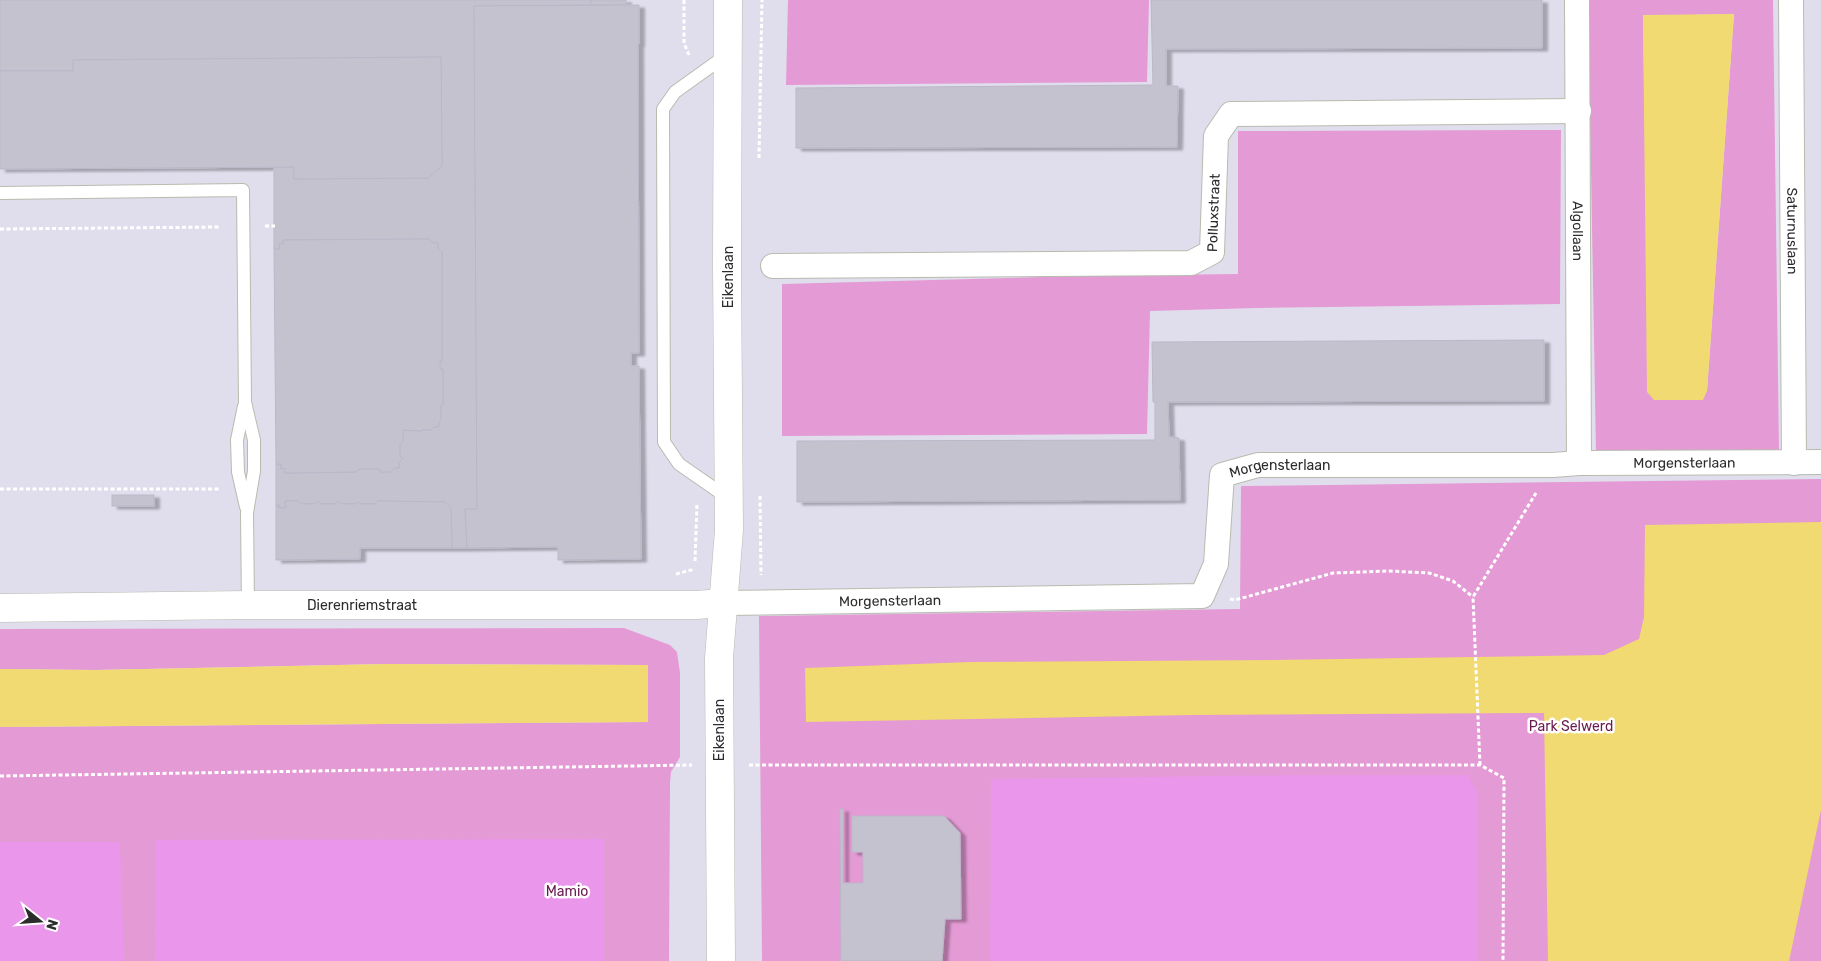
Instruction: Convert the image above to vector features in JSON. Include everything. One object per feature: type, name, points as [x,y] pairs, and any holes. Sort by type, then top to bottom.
[{"type":"main road","name":"Eikenlaan","points":[[721,961],[719,658],[729,543],[728,0]]},
{"type":"main road","name":"Dierenriemstraat","points":[[0,608],[724,603]]},
{"type":"street","name":"Algollaan","points":[[1577,0],[1579,111],[1579,463]]},
{"type":"street","name":"Saturnuslaan","points":[[1791,0],[1794,463]]},
{"type":"street","name":"Polluxstraat","points":[[773,266],[1192,263],[1212,252],[1216,136],[1231,114],[1579,111]]},
{"type":"street","name":"Morgensterlaan","points":[[724,603],[1202,596],[1216,564],[1222,475],[1258,465],[1553,465],[1579,463],[1821,462]]},
{"type":"lane","points":[[728,54],[675,92],[662,109],[664,442],[679,464],[729,499]]},
{"type":"lane","points":[[0,193],[243,190],[245,402],[237,440],[238,472],[247,513]]},
{"type":"lane","points":[[245,402],[254,440],[254,471],[247,513],[248,605]]},
{"type":"path","points":[[684,0],[684,44],[698,76]]},
{"type":"path","points":[[0,229],[274,226]]},
{"type":"path","points":[[1480,765],[1473,597],[1553,465]]},
{"type":"path","points":[[695,569],[696,507],[703,481]]},
{"type":"path","points":[[0,489],[242,489]]},
{"type":"path","points":[[1202,596],[1235,600],[1333,573],[1389,570],[1429,573],[1453,581],[1473,597]]},
{"type":"path","points":[[0,776],[696,765]]},
{"type":"path","points":[[743,766],[1480,765],[1504,778],[1503,961]]},
{"type":"green space","points":[[788,0],[1149,0],[1147,82],[786,85]]},
{"type":"green space","points":[[1588,0],[1773,0],[1779,450],[1596,452]],"holes":[[[1734,14],[1707,391],[1702,400],[1654,400],[1647,286],[1643,16]]]},
{"type":"green space","points":[[1561,130],[1560,304],[1150,311],[1147,434],[782,436],[782,284],[1238,274],[1238,131]]},
{"type":"green space","name":"Park Selwerd","points":[[1821,479],[1821,961],[762,961],[759,616],[1240,609],[1241,486]]},
{"type":"green space","points":[[624,628],[670,645],[677,652],[680,673],[680,757],[671,772],[670,783],[669,961],[0,961],[0,727],[648,722],[647,665],[386,664],[96,670],[0,669],[0,629]]},
{"type":"green space","points":[[1469,775],[1477,791],[1477,961],[990,961],[991,779]]},
{"type":"green space","name":"Mamio","points":[[604,839],[604,961],[155,961],[156,840]]},
{"type":"green space","points":[[0,842],[120,842],[124,961],[0,961]]},
{"type":"shaded area","points":[[1734,14],[1707,391],[1703,400],[1654,400],[1647,392],[1643,15]]},
{"type":"shaded area","points":[[1821,522],[1821,810],[1789,961],[1548,961],[1544,713],[1192,715],[806,722],[805,668],[971,662],[1604,655],[1639,639],[1644,617],[1645,525]]},
{"type":"shaded area","points":[[386,664],[648,665],[648,722],[0,727],[0,669],[96,670]]},
{"type":"building","points":[[0,0],[591,0],[591,5],[474,6],[477,509],[465,509],[467,548],[452,548],[451,508],[445,502],[378,501],[375,504],[361,504],[358,502],[356,504],[341,504],[338,501],[335,504],[321,504],[318,501],[315,504],[301,504],[298,501],[285,501],[286,508],[279,508],[279,505],[276,506],[276,464],[281,464],[281,469],[285,468],[285,473],[356,472],[359,469],[379,469],[381,472],[391,472],[395,468],[399,468],[399,463],[403,459],[400,456],[400,444],[403,441],[403,430],[422,431],[439,427],[441,405],[443,405],[443,369],[440,369],[440,361],[442,361],[442,252],[438,248],[438,243],[433,243],[429,239],[283,240],[284,244],[279,244],[280,249],[274,249],[274,167],[294,167],[294,179],[428,178],[442,166],[441,57],[73,60],[73,71],[0,71]]},
{"type":"building","points":[[591,0],[626,0],[626,5],[591,5]]},
{"type":"building","points":[[1151,0],[1542,0],[1542,48],[1166,49],[1166,86],[1178,86],[1177,147],[796,148],[796,88],[1153,85]]},
{"type":"building","points":[[639,5],[639,353],[631,353],[631,366],[639,366],[641,559],[558,560],[558,547],[467,548],[465,509],[477,509],[474,6]]},
{"type":"building","points":[[441,57],[442,166],[428,178],[294,179],[294,167],[0,169],[0,71],[73,71],[73,60]]},
{"type":"building","points":[[429,239],[433,243],[438,243],[438,248],[442,252],[442,361],[440,361],[440,369],[443,369],[443,405],[441,405],[439,427],[422,431],[403,430],[400,456],[403,459],[399,463],[399,468],[395,468],[391,472],[381,472],[379,469],[359,469],[356,472],[285,473],[285,468],[281,469],[281,464],[276,464],[274,249],[280,249],[279,244],[284,244],[283,240]]},
{"type":"building","points":[[1544,340],[1544,401],[1168,402],[1169,437],[1179,438],[1180,500],[797,502],[797,441],[1155,440],[1152,342]]},
{"type":"building","points":[[112,495],[154,495],[154,506],[112,506]]},
{"type":"building","points":[[285,501],[298,501],[301,504],[315,504],[318,501],[321,504],[335,504],[338,501],[341,504],[356,504],[358,502],[361,504],[375,504],[378,501],[445,502],[451,508],[452,548],[360,548],[360,559],[276,560],[276,506],[279,505],[279,508],[286,508]]},
{"type":"building","points":[[840,809],[843,809],[843,883],[863,883],[863,852],[852,852],[852,816],[944,816],[960,833],[961,919],[945,919],[942,961],[841,961]]}]
